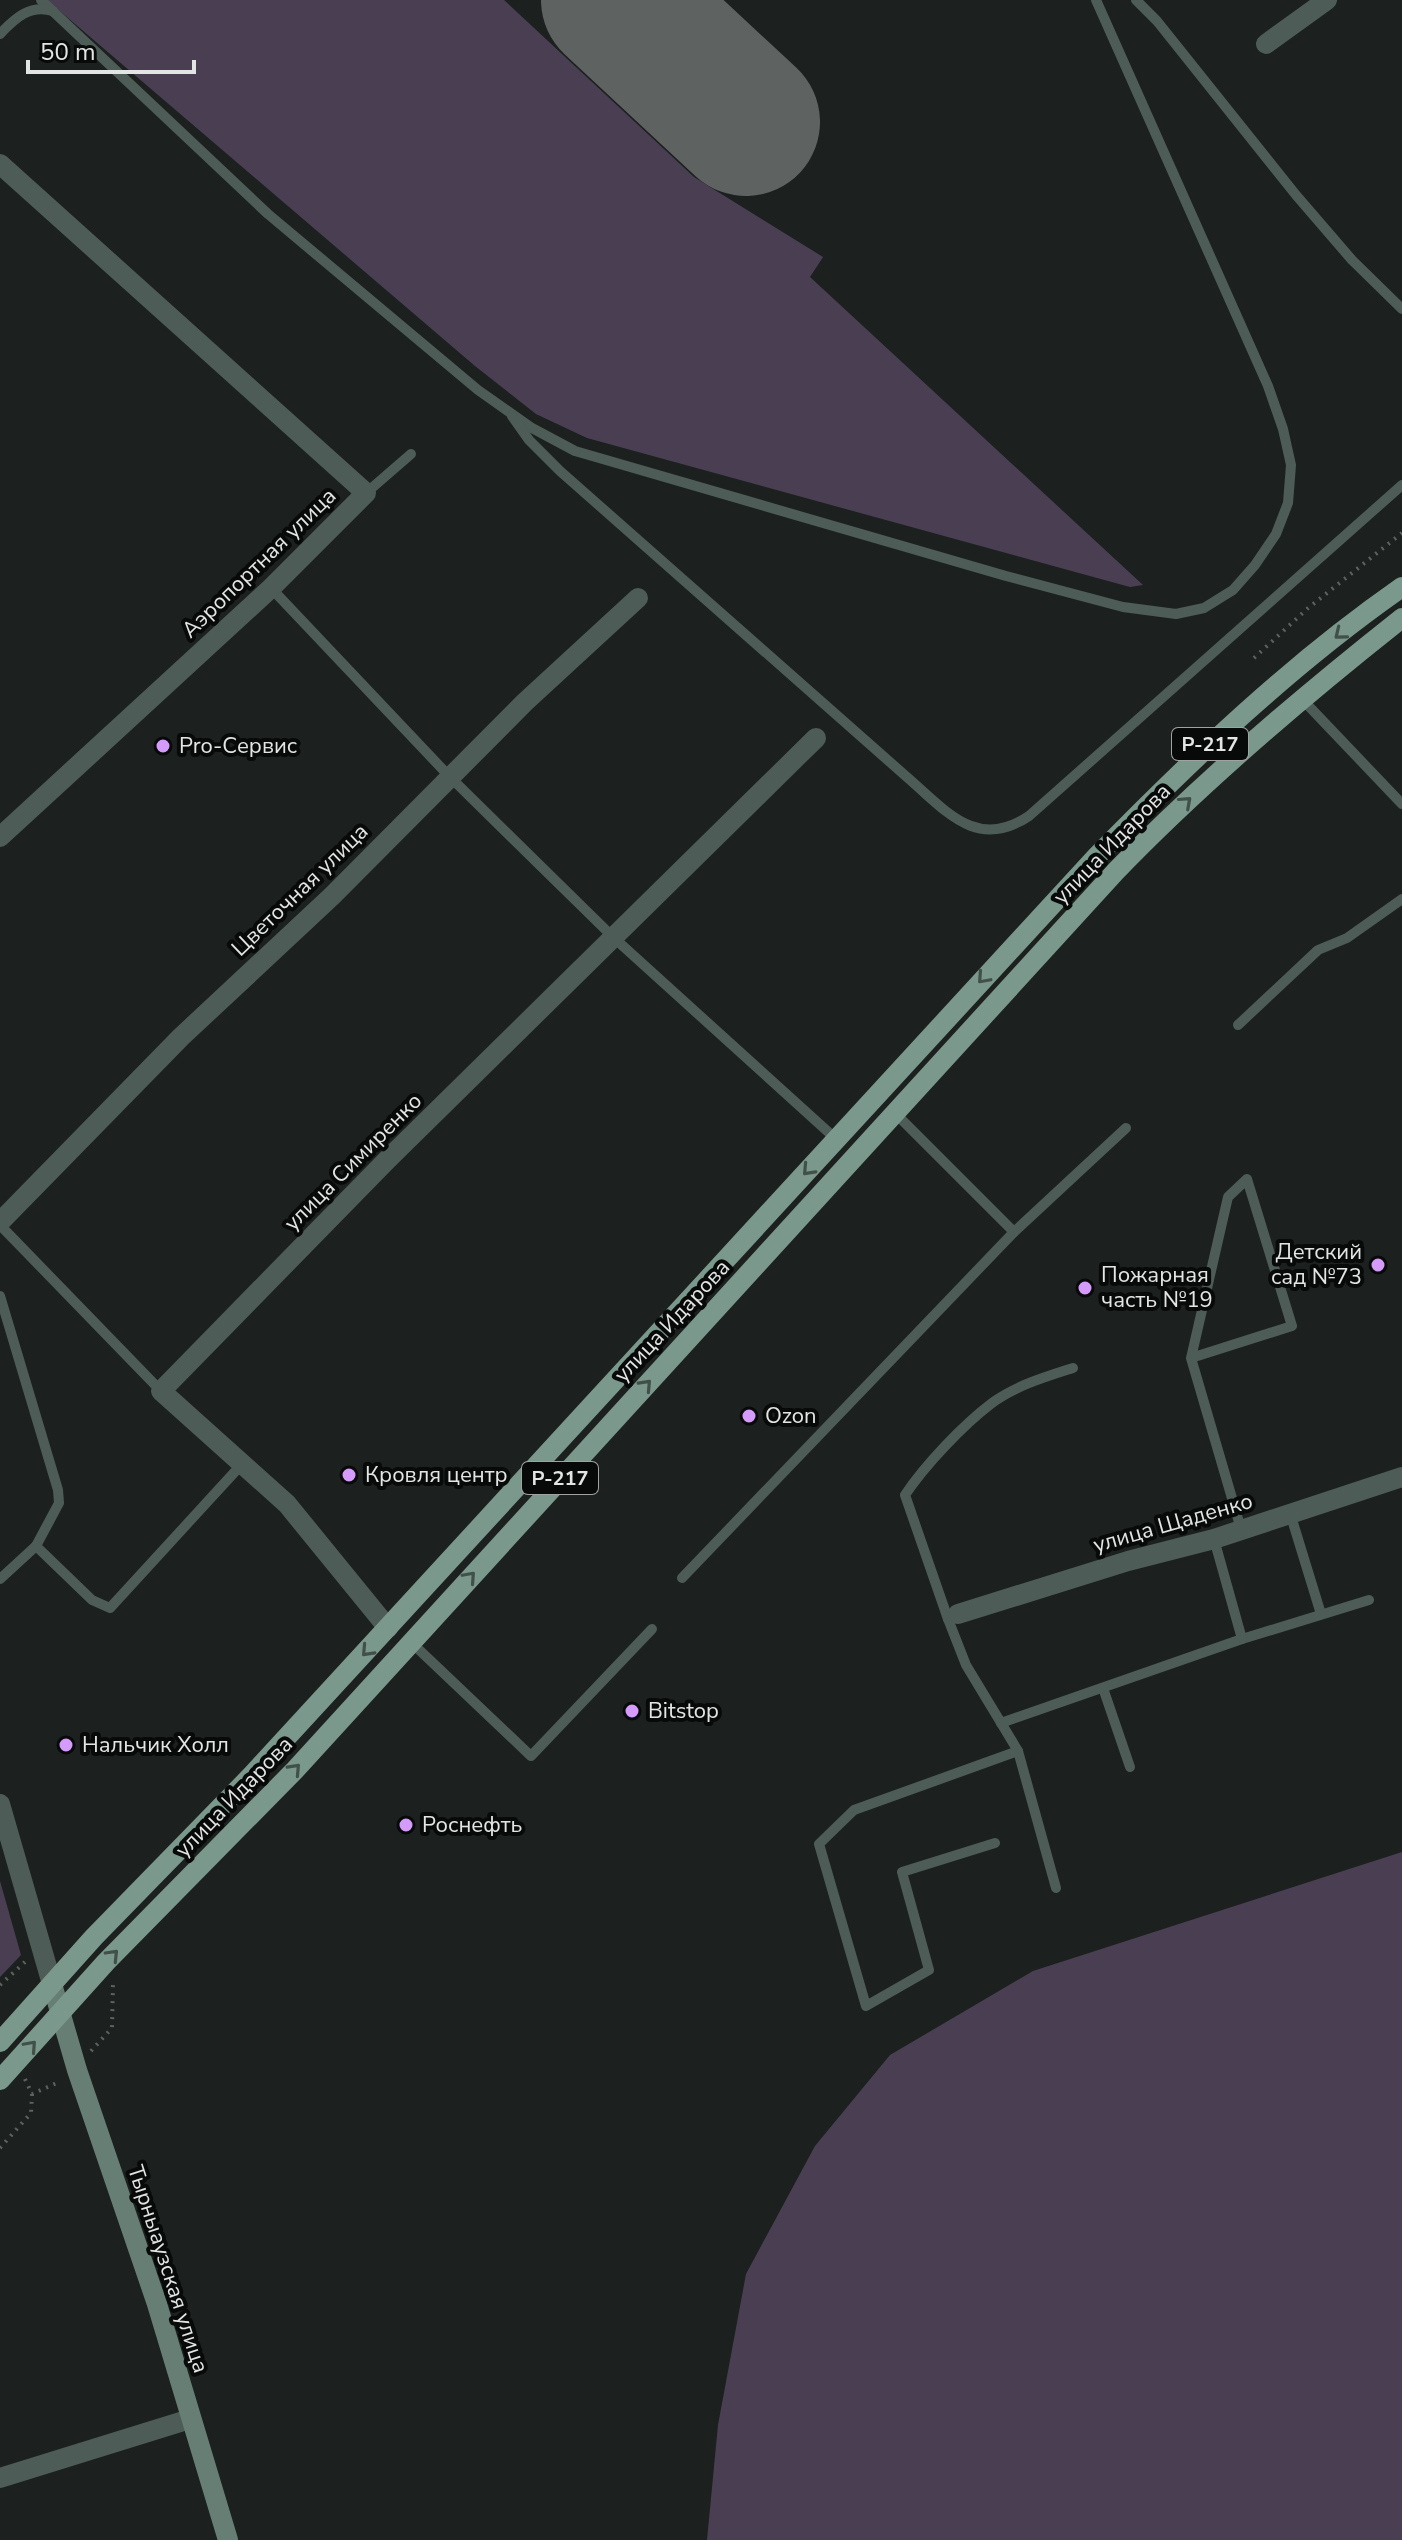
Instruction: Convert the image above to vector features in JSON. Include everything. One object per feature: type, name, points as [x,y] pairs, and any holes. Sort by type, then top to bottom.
[{"type":"main road","name":"улица Идарова","points":[[0,2042],[388,1628],[1035,920],[1188,764],[1296,670],[1402,587]]},
{"type":"main road","name":"улица Идарова","points":[[0,2080],[106,1962],[295,1770],[1127,859],[1301,698],[1402,618]]},
{"type":"street","points":[[1266,44],[1327,0]]},
{"type":"street","name":"Аэропортная улица","points":[[0,164],[366,493],[271,588],[0,837]]},
{"type":"street","name":"Цветочная улица","points":[[0,1224],[181,1037],[332,896],[449,776],[638,598]]},
{"type":"street","name":"улица Симиренко","points":[[161,1391],[387,1160],[816,738]]},
{"type":"street","points":[[161,1391],[287,1504],[388,1628]]},
{"type":"street","name":"улица Щаденко","points":[[953,1616],[1128,1561],[1214,1539],[1402,1477]]},
{"type":"street","points":[[0,1804],[52,1984]]},
{"type":"street","name":"Тырныаузская улица","points":[[52,1984],[77,2070],[157,2304],[228,2540]]},
{"type":"street","points":[[0,2478],[190,2419]]},
{"type":"lane","points":[[41,0],[268,214],[478,390],[532,428],[575,451],[991,572],[1123,607],[1176,614],[1204,608],[1233,590],[1276,534],[1288,503],[1291,465],[1283,429],[1262,372],[1096,0]]},
{"type":"lane","points":[[1136,0],[1157,21],[1296,195],[1352,260],[1402,309]]},
{"type":"lane","points":[[0,34],[15,18],[28,11],[41,7],[55,12]]},
{"type":"lane","points":[[510,413],[517,426],[560,471],[908,778],[956,819],[991,831],[1016,824],[1029,816],[1402,485]]},
{"type":"lane","points":[[366,493],[411,454]]},
{"type":"lane","points":[[271,588],[449,776],[613,937],[836,1139]]},
{"type":"lane","points":[[1301,698],[1402,804]]},
{"type":"lane","points":[[1238,1025],[1318,950],[1347,938],[1402,899]]},
{"type":"lane","points":[[896,1114],[1014,1232]]},
{"type":"lane","points":[[682,1578],[1014,1232],[1126,1128]]},
{"type":"lane","points":[[1191,1358],[1292,1326],[1247,1179],[1228,1197],[1191,1358],[1241,1529]]},
{"type":"lane","points":[[0,1224],[161,1391]]},
{"type":"lane","points":[[0,1296],[58,1490],[59,1503],[36,1546],[0,1579]]},
{"type":"lane","points":[[1056,1888],[1018,1751],[966,1665],[953,1616],[905,1495],[922,1471],[993,1403],[1029,1383],[1073,1368]]},
{"type":"lane","points":[[36,1546],[92,1600],[110,1608],[242,1464]]},
{"type":"lane","points":[[1290,1513],[1321,1614]]},
{"type":"lane","points":[[1214,1539],[1242,1639]]},
{"type":"lane","points":[[1001,1723],[1242,1639],[1369,1600]]},
{"type":"lane","points":[[411,1642],[531,1756],[652,1629]]},
{"type":"lane","points":[[1103,1688],[1130,1767]]},
{"type":"lane","points":[[995,1843],[902,1872],[929,1970],[866,2006],[819,1844],[854,1810],[1018,1751]]},
{"type":"path","points":[[1254,658],[1307,609],[1402,533]]},
{"type":"path","points":[[0,1985],[27,1961]]},
{"type":"path","points":[[90,2052],[112,2028],[113,1970]]},
{"type":"path","points":[[0,2148],[31,2113],[32,2094],[22,2074]]},
{"type":"path","points":[[32,2094],[59,2082]]},
{"type":"shaded area","points":[[47,0],[504,0],[694,177],[823,257],[810,277],[1143,585],[1130,587],[587,438],[536,414],[475,366]]},
{"type":"shaded area","points":[[1402,1852],[1402,2540],[707,2540],[718,2425],[746,2274],[815,2146],[890,2055],[1033,1971]]},
{"type":"shaded area","points":[[0,1881],[21,1955],[0,1977]]},
{"type":"runway","points":[[615,0],[746,122]]},
{"type":"place","name":"Pro-Сервис","points":[[163,746]]},
{"type":"place","name":"Детский сад №73","points":[[1378,1265]]},
{"type":"place","name":"Пожарная часть №19","points":[[1085,1288]]},
{"type":"place","name":"Ozon","points":[[749,1416]]},
{"type":"place","name":"Кровля центр","points":[[349,1475]]},
{"type":"place","name":"Bitstop","points":[[632,1711]]},
{"type":"place","name":"Нальчик Холл","points":[[66,1745]]},
{"type":"place","name":"Роснефть","points":[[406,1825]]}]
